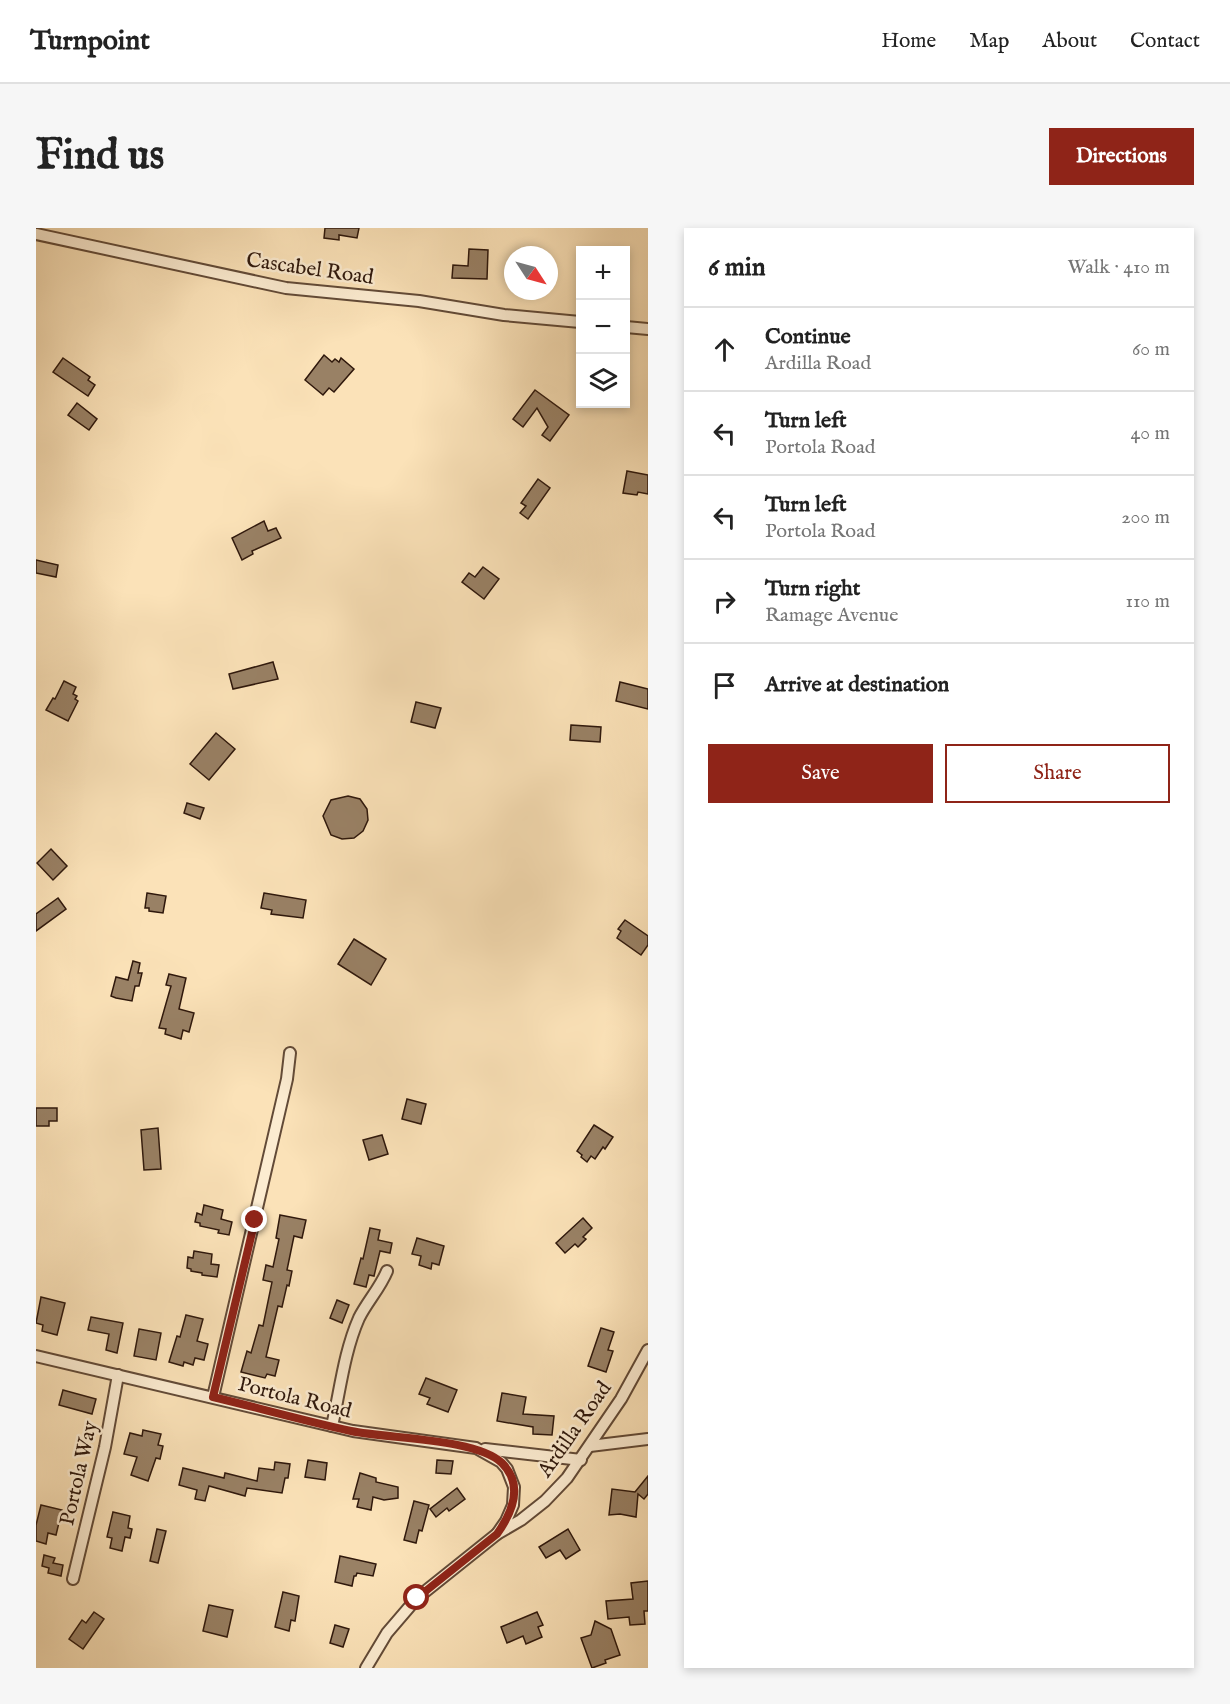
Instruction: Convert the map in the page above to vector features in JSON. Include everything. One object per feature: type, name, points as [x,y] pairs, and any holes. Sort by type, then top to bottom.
[{"type":"street","name":"Cascabel Road","points":[[36,234],[286,288],[419,301],[504,315],[576,322]]},
{"type":"street","points":[[630,327],[648,329]]},
{"type":"street","points":[[213,1397],[282,1101],[290,1053]]},
{"type":"street","points":[[332,1426],[351,1341],[359,1317],[387,1271]]},
{"type":"street","name":"Ardilla Road","points":[[366,1668],[387,1633],[434,1582],[497,1534],[521,1521],[567,1478],[621,1399],[648,1350]]},
{"type":"street","name":"Portola Road","points":[[36,1356],[362,1433],[581,1460]]},
{"type":"street","name":"Portola Way","points":[[73,1578],[105,1447],[118,1375]]},
{"type":"street","points":[[590,1446],[648,1439]]},
{"type":"street","name":"Portola Road","points":[[476,1448],[501,1462],[507,1469],[514,1487],[513,1505],[497,1534]]},
{"type":"building","points":[[325,228],[359,228],[357,238],[339,235],[339,240],[324,238]]},
{"type":"building","points":[[469,249],[488,250],[487,279],[452,278],[453,265],[468,266]]},
{"type":"building","points":[[324,355],[332,362],[335,359],[339,362],[341,358],[354,369],[334,392],[329,388],[323,395],[305,380]]},
{"type":"building","points":[[63,358],[90,377],[88,380],[95,385],[88,396],[53,372]]},
{"type":"building","points":[[535,390],[569,415],[550,441],[542,435],[548,427],[537,408],[523,427],[513,419]]},
{"type":"building","points":[[77,403],[97,419],[89,430],[68,415]]},
{"type":"building","points":[[627,471],[648,475],[648,494],[623,493]]},
{"type":"building","points":[[538,479],[550,488],[528,519],[520,513],[526,506],[521,503]]},
{"type":"building","points":[[264,521],[268,531],[276,528],[281,538],[252,551],[253,554],[242,560],[232,538]]},
{"type":"building","points":[[36,560],[58,565],[56,577],[36,573]]},
{"type":"building","points":[[483,567],[499,579],[484,599],[462,582],[469,573],[475,577]]},
{"type":"building","points":[[273,662],[278,679],[233,689],[229,674]]},
{"type":"building","points":[[64,681],[76,687],[73,694],[77,696],[75,699],[78,701],[68,721],[46,710],[53,698],[55,699]]},
{"type":"building","points":[[620,682],[648,689],[648,709],[616,701]]},
{"type":"building","points":[[416,702],[441,708],[435,728],[411,722]]},
{"type":"building","points":[[571,725],[601,727],[600,742],[570,740]]},
{"type":"building","points":[[216,733],[235,749],[209,780],[190,764]]},
{"type":"building","points":[[348,796],[360,799],[367,809],[368,820],[363,831],[354,838],[342,839],[331,835],[323,816],[331,800]]},
{"type":"building","points":[[187,803],[204,808],[200,819],[184,813]]},
{"type":"building","points":[[51,849],[67,866],[53,880],[37,863]]},
{"type":"building","points":[[147,893],[166,896],[163,913],[149,911],[149,908],[145,908]]},
{"type":"building","points":[[264,893],[306,900],[303,918],[271,914],[272,910],[261,908]]},
{"type":"building","points":[[58,898],[66,909],[36,931],[36,914]]},
{"type":"building","points":[[625,920],[648,936],[648,945],[641,955],[617,938],[621,931],[618,929]]},
{"type":"building","points":[[354,939],[386,959],[371,985],[338,964]]},
{"type":"building","points":[[133,961],[140,963],[138,973],[142,973],[139,986],[135,986],[132,1001],[111,996],[116,977],[128,980]]},
{"type":"building","points":[[169,974],[186,978],[179,1009],[194,1013],[189,1032],[183,1030],[181,1039],[165,1034],[166,1029],[159,1028],[171,986],[166,985]]},
{"type":"building","points":[[407,1099],[426,1104],[421,1124],[402,1119]]},
{"type":"building","points":[[36,1108],[57,1108],[57,1121],[49,1121],[49,1126],[36,1126]]},
{"type":"building","points":[[594,1125],[613,1137],[595,1159],[591,1156],[587,1162],[577,1151]]},
{"type":"building","points":[[158,1128],[161,1169],[144,1170],[141,1130]]},
{"type":"building","points":[[382,1135],[388,1154],[369,1160],[363,1140]]},
{"type":"building","points":[[204,1205],[223,1210],[221,1219],[232,1222],[229,1235],[218,1233],[219,1230],[200,1226],[200,1223],[195,1222],[197,1213],[202,1215]]},
{"type":"building","points":[[280,1215],[306,1220],[302,1238],[294,1236],[287,1270],[292,1271],[289,1286],[287,1285],[282,1307],[278,1306],[266,1357],[279,1360],[275,1376],[267,1374],[265,1378],[241,1372],[247,1351],[251,1353],[259,1325],[263,1326],[272,1282],[263,1280],[266,1265],[273,1267],[279,1239],[276,1238]]},
{"type":"building","points":[[583,1218],[592,1228],[583,1237],[586,1239],[578,1247],[575,1244],[565,1253],[556,1243]]},
{"type":"building","points":[[370,1228],[380,1230],[378,1240],[392,1243],[390,1253],[380,1251],[374,1276],[369,1275],[366,1287],[354,1284]]},
{"type":"building","points":[[417,1238],[444,1246],[439,1265],[432,1263],[431,1269],[419,1265],[421,1256],[412,1254]]},
{"type":"building","points":[[194,1251],[212,1254],[211,1264],[219,1265],[217,1277],[202,1275],[202,1273],[187,1268],[188,1257],[193,1258]]},
{"type":"building","points":[[41,1297],[65,1303],[57,1335],[42,1331],[43,1325],[36,1323]]},
{"type":"building","points":[[337,1300],[349,1305],[342,1323],[330,1318]]},
{"type":"building","points":[[186,1315],[203,1319],[197,1341],[208,1344],[204,1360],[195,1358],[193,1365],[184,1362],[183,1366],[169,1362],[177,1336],[180,1337]]},
{"type":"building","points":[[91,1317],[123,1323],[117,1353],[106,1350],[109,1334],[88,1330]]},
{"type":"building","points":[[601,1328],[614,1332],[608,1350],[613,1351],[606,1372],[588,1366]]},
{"type":"building","points":[[139,1329],[161,1333],[156,1360],[134,1356]]},
{"type":"building","points":[[426,1378],[457,1390],[448,1412],[427,1404],[430,1398],[419,1394]]},
{"type":"building","points":[[63,1390],[96,1399],[92,1414],[59,1405]]},
{"type":"building","points":[[502,1393],[526,1397],[523,1414],[554,1416],[552,1435],[533,1434],[533,1427],[497,1421]]},
{"type":"building","points":[[143,1430],[161,1434],[158,1445],[163,1446],[160,1459],[156,1458],[148,1481],[131,1475],[137,1457],[124,1454],[130,1433],[142,1436]]},
{"type":"building","points":[[308,1460],[327,1463],[325,1480],[305,1477]]},
{"type":"building","points":[[437,1460],[453,1461],[451,1474],[436,1473]]},
{"type":"building","points":[[275,1462],[290,1464],[282,1493],[247,1488],[245,1496],[209,1486],[205,1501],[195,1499],[197,1490],[179,1485],[183,1468],[224,1478],[225,1473],[257,1481],[259,1468],[274,1470]]},
{"type":"building","points":[[360,1473],[376,1478],[376,1482],[398,1487],[398,1498],[384,1500],[373,1497],[371,1510],[357,1507],[359,1499],[353,1499]]},
{"type":"building","points":[[648,1476],[648,1494],[644,1499],[638,1494],[636,1517],[620,1514],[609,1515],[612,1489],[635,1492]]},
{"type":"building","points":[[457,1488],[465,1499],[449,1511],[447,1508],[436,1517],[430,1509]]},
{"type":"building","points":[[414,1501],[429,1505],[416,1543],[404,1540]]},
{"type":"building","points":[[41,1505],[62,1510],[56,1535],[48,1533],[46,1544],[36,1541],[36,1525]]},
{"type":"building","points":[[113,1512],[130,1516],[128,1528],[132,1529],[130,1538],[125,1537],[122,1551],[110,1548],[112,1538],[107,1537]]},
{"type":"building","points":[[157,1529],[166,1531],[158,1563],[150,1561]]},
{"type":"building","points":[[568,1529],[580,1550],[566,1559],[560,1550],[546,1558],[539,1547]]},
{"type":"building","points":[[44,1555],[55,1558],[53,1563],[63,1565],[61,1576],[48,1573],[49,1568],[42,1566]]},
{"type":"building","points":[[340,1556],[376,1564],[373,1576],[357,1573],[352,1586],[335,1582]]},
{"type":"building","points":[[648,1581],[648,1611],[644,1611],[645,1624],[630,1625],[629,1617],[608,1619],[606,1601],[633,1599],[631,1583]]},
{"type":"building","points":[[283,1592],[299,1596],[295,1621],[291,1620],[289,1631],[275,1627]]},
{"type":"building","points":[[209,1605],[233,1610],[227,1637],[203,1631]]},
{"type":"building","points":[[94,1612],[104,1619],[83,1649],[69,1639],[82,1620],[86,1623]]},
{"type":"building","points":[[537,1612],[543,1625],[538,1627],[542,1637],[526,1644],[523,1636],[507,1643],[501,1627]]},
{"type":"building","points":[[595,1621],[611,1629],[620,1655],[592,1668],[581,1638],[591,1635]]},
{"type":"building","points":[[335,1625],[349,1629],[343,1647],[330,1643]]},
{"type":"route","points":[[255,1220],[213,1397],[353,1431],[476,1448],[501,1462],[511,1478],[514,1487],[513,1505],[497,1534],[434,1582],[417,1598]]}]
